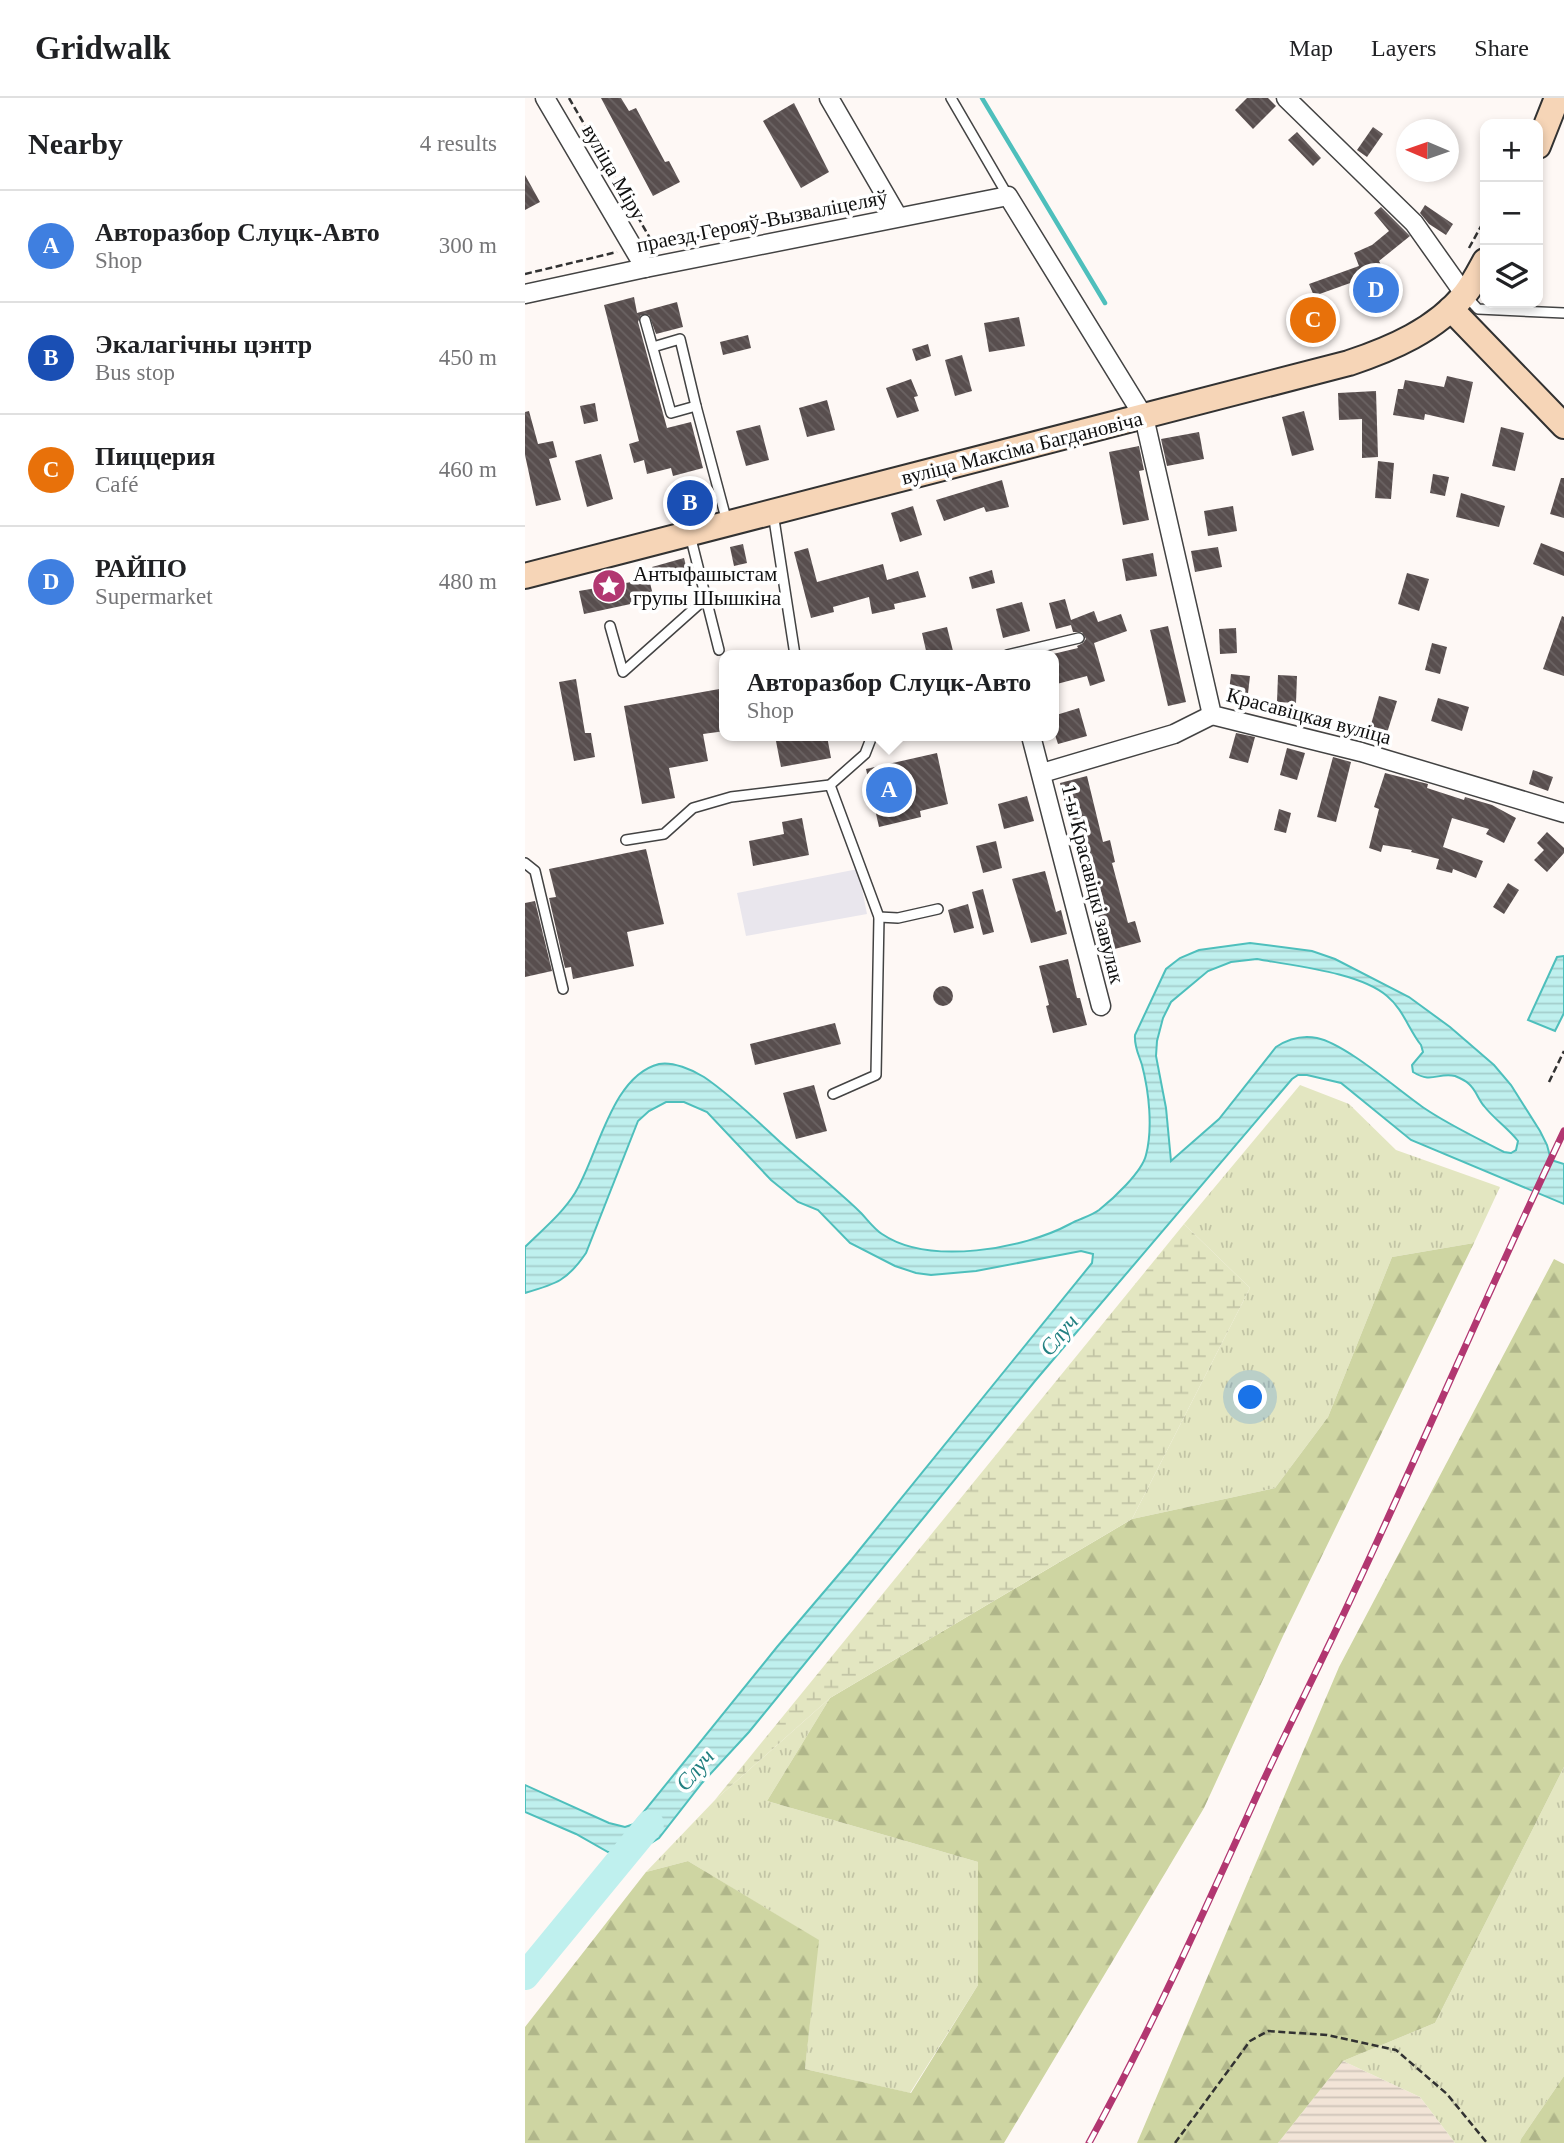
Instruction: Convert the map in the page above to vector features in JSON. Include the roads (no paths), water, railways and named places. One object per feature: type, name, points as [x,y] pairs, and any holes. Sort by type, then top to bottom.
[{"type":"main road","points":[[1543,133],[1557,98]]},
{"type":"main road","name":"вуліца Максіма Багдановіча","points":[[525,576],[1349,363],[1382,352],[1409,338],[1458,302],[1480,269]]},
{"type":"main road","points":[[1458,302],[1470,331],[1564,426]]},
{"type":"street","name":"вуліца Міру","points":[[545,98],[645,268]]},
{"type":"street","points":[[829,98],[898,217]]},
{"type":"street","points":[[1286,98],[1414,223],[1446,268],[1458,302]]},
{"type":"street","name":"праезд Герояў-Вызваліцеляў","points":[[525,294],[1008,196]]},
{"type":"street","name":"Красавіцкая вуліца","points":[[1008,196],[1144,417],[1212,715],[1361,752],[1564,813]]},
{"type":"street","name":"1-ы Красавіцкі завулак","points":[[1042,774],[1174,734],[1212,715]]},
{"type":"street","name":"1-ы Красавіцкі завулак","points":[[1032,741],[1101,1006]]},
{"type":"lane","points":[[951,98],[1008,196]]},
{"type":"lane","points":[[1458,302],[1478,309],[1564,313]]},
{"type":"lane","points":[[645,320],[671,413],[697,406]]},
{"type":"lane","points":[[653,347],[680,339],[727,523]]},
{"type":"lane","points":[[773,512],[794,650]]},
{"type":"lane","points":[[690,533],[719,650]]},
{"type":"lane","points":[[610,626],[623,672],[706,598]]},
{"type":"lane","points":[[1028,650],[1079,638]]},
{"type":"lane","points":[[626,840],[664,834],[693,808],[730,797],[830,785],[865,754],[870,741]]},
{"type":"lane","points":[[830,785],[879,916],[876,1075],[833,1094]]},
{"type":"lane","points":[[525,863],[535,871],[563,989]]},
{"type":"lane","points":[[879,916],[898,918],[938,909]]},
{"type":"water","points":[[1250,943],[1312,951],[1335,959],[1409,997],[1450,1027],[1494,1065],[1511,1085],[1540,1131],[1551,1160],[1564,1164],[1564,1204],[1411,1140],[1341,1083],[1298,1075],[1035,1381],[749,1732],[702,1783],[659,1838],[632,1855],[608,1852],[576,1834],[525,1812],[525,1785],[609,1823],[625,1827],[634,1824],[1092,1263],[1093,1254],[1081,1251],[976,1271],[931,1275],[895,1266],[850,1243],[818,1210],[798,1202],[771,1180],[707,1112],[684,1102],[666,1102],[638,1121],[586,1253],[567,1276],[525,1293],[525,1247],[570,1201],[617,1100],[629,1084],[643,1071],[664,1063],[699,1074],[743,1108],[879,1232],[902,1244],[950,1251],[1003,1247],[1051,1233],[1096,1212],[1119,1192],[1139,1169],[1146,1155],[1150,1122],[1147,1087],[1135,1035],[1166,969],[1180,958],[1199,950]],"holes":[[[1257,959],[1343,976],[1360,981],[1387,996],[1421,1045],[1423,1052],[1412,1065],[1413,1072],[1425,1077],[1455,1076],[1466,1081],[1488,1111],[1518,1141],[1516,1150],[1511,1153],[1504,1152],[1443,1120],[1372,1068],[1329,1042],[1301,1037],[1276,1047],[1219,1119],[1171,1161],[1166,1108],[1156,1056],[1163,1018],[1171,1002],[1208,971],[1231,962]]]},
{"type":"water","points":[[1564,956],[1564,1013],[1555,1031],[1528,1020],[1557,957]]},
{"type":"waterway","points":[[982,98],[1105,303]]},
{"type":"waterway","name":"Случ","points":[[525,1976],[650,1824]]},
{"type":"railway","points":[[1089,2143],[1179,1965],[1341,1620],[1564,1131]]},
{"type":"place","name":"РАЙПО","points":[[1376,290]]},
{"type":"place","name":"Пиццерия","points":[[1313,320]]},
{"type":"place","name":"Экалагічны цэнтр","points":[[690,503]]},
{"type":"place","name":"Антыфашыстам групы Шышкіна","points":[[609,586]]},
{"type":"place","name":"Авторазбор Слуцк-Авто","points":[[889,790]]}]
